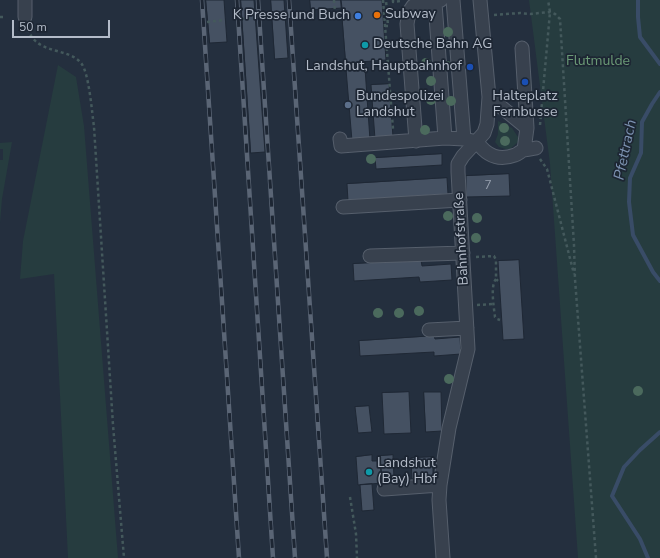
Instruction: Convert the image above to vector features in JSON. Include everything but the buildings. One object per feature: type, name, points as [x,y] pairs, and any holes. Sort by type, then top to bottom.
[{"type":"street","points":[[24,0],[25,17]]},
{"type":"street","points":[[454,0],[464,139]]},
{"type":"street","name":"Bahnhofstraße","points":[[443,558],[439,500],[440,485],[449,428],[468,349],[458,164],[463,156],[484,133],[487,124],[489,97],[480,0]]},
{"type":"street","points":[[416,141],[407,24],[409,12],[413,6],[438,2],[445,138]]},
{"type":"street","points":[[340,139],[341,146],[445,138],[464,139],[477,142],[483,150],[496,157],[510,157],[530,149],[534,127],[522,48]]},
{"type":"street","points":[[489,97],[534,127]]},
{"type":"street","points":[[343,207],[460,200]]},
{"type":"street","points":[[370,256],[463,255]]},
{"type":"street","points":[[430,330],[467,328]]},
{"type":"street","points":[[384,489],[440,485]]},
{"type":"path","points":[[334,0],[335,12]]},
{"type":"path","points":[[385,0],[385,26],[394,142]]},
{"type":"path","points":[[393,0],[393,2],[404,1]]},
{"type":"path","points":[[534,127],[550,12],[548,0]]},
{"type":"path","points":[[520,13],[530,14],[550,12],[555,14],[560,19],[575,279],[596,558]]},
{"type":"path","points":[[272,17],[286,16]]},
{"type":"path","points":[[25,17],[29,32],[40,44],[74,56],[82,64],[88,85],[94,126],[113,425],[124,558]]},
{"type":"path","points":[[241,19],[257,18]]},
{"type":"path","points":[[207,22],[225,20]]},
{"type":"path","points":[[386,59],[387,54]]},
{"type":"path","points":[[530,149],[547,169],[575,279]]},
{"type":"path","points":[[463,255],[494,256],[496,260],[497,280],[493,282],[495,317],[500,320]]},
{"type":"path","points":[[350,497],[356,534],[357,558]]},
{"type":"green space","name":"Flutmulde","points":[[529,0],[660,0],[660,558],[578,558],[550,164]]},
{"type":"green space","points":[[58,65],[76,77],[84,126],[118,558],[68,558],[54,274],[20,279],[23,241]]},
{"type":"green space","points":[[498,121],[512,128],[518,137],[518,142],[509,150],[499,147],[495,142],[498,134]]},
{"type":"green space","points":[[12,142],[2,199],[0,223],[0,160],[3,160],[3,149],[0,149],[0,143]]},
{"type":"waterway","name":"Pfettrach","points":[[638,0],[640,37],[660,64]]},
{"type":"waterway","name":"Pfettrach","points":[[660,92],[642,122],[641,153],[630,178],[629,202],[633,235],[653,272],[660,281]]},
{"type":"waterway","name":"Pfettrach","points":[[648,558],[640,539],[612,496],[624,467],[660,432]]},
{"type":"railway","points":[[202,0],[239,558]]},
{"type":"railway","points":[[237,0],[273,558]]},
{"type":"railway","points":[[258,0],[295,558]]},
{"type":"railway","points":[[289,0],[327,558]]},
{"type":"place","name":"Subway","points":[[377,15]]},
{"type":"place","name":"K Presse und Buch","points":[[358,16]]},
{"type":"place","name":"Deutsche Bahn AG","points":[[365,45]]},
{"type":"place","name":"Landshut, Hauptbahnhof","points":[[470,67]]},
{"type":"place","name":"Halteplatz Fernbusse","points":[[525,82]]},
{"type":"place","name":"Bundespolizei Landshut","points":[[348,105]]},
{"type":"place","name":"Landshut (Bay) Hbf","points":[[369,472]]}]
